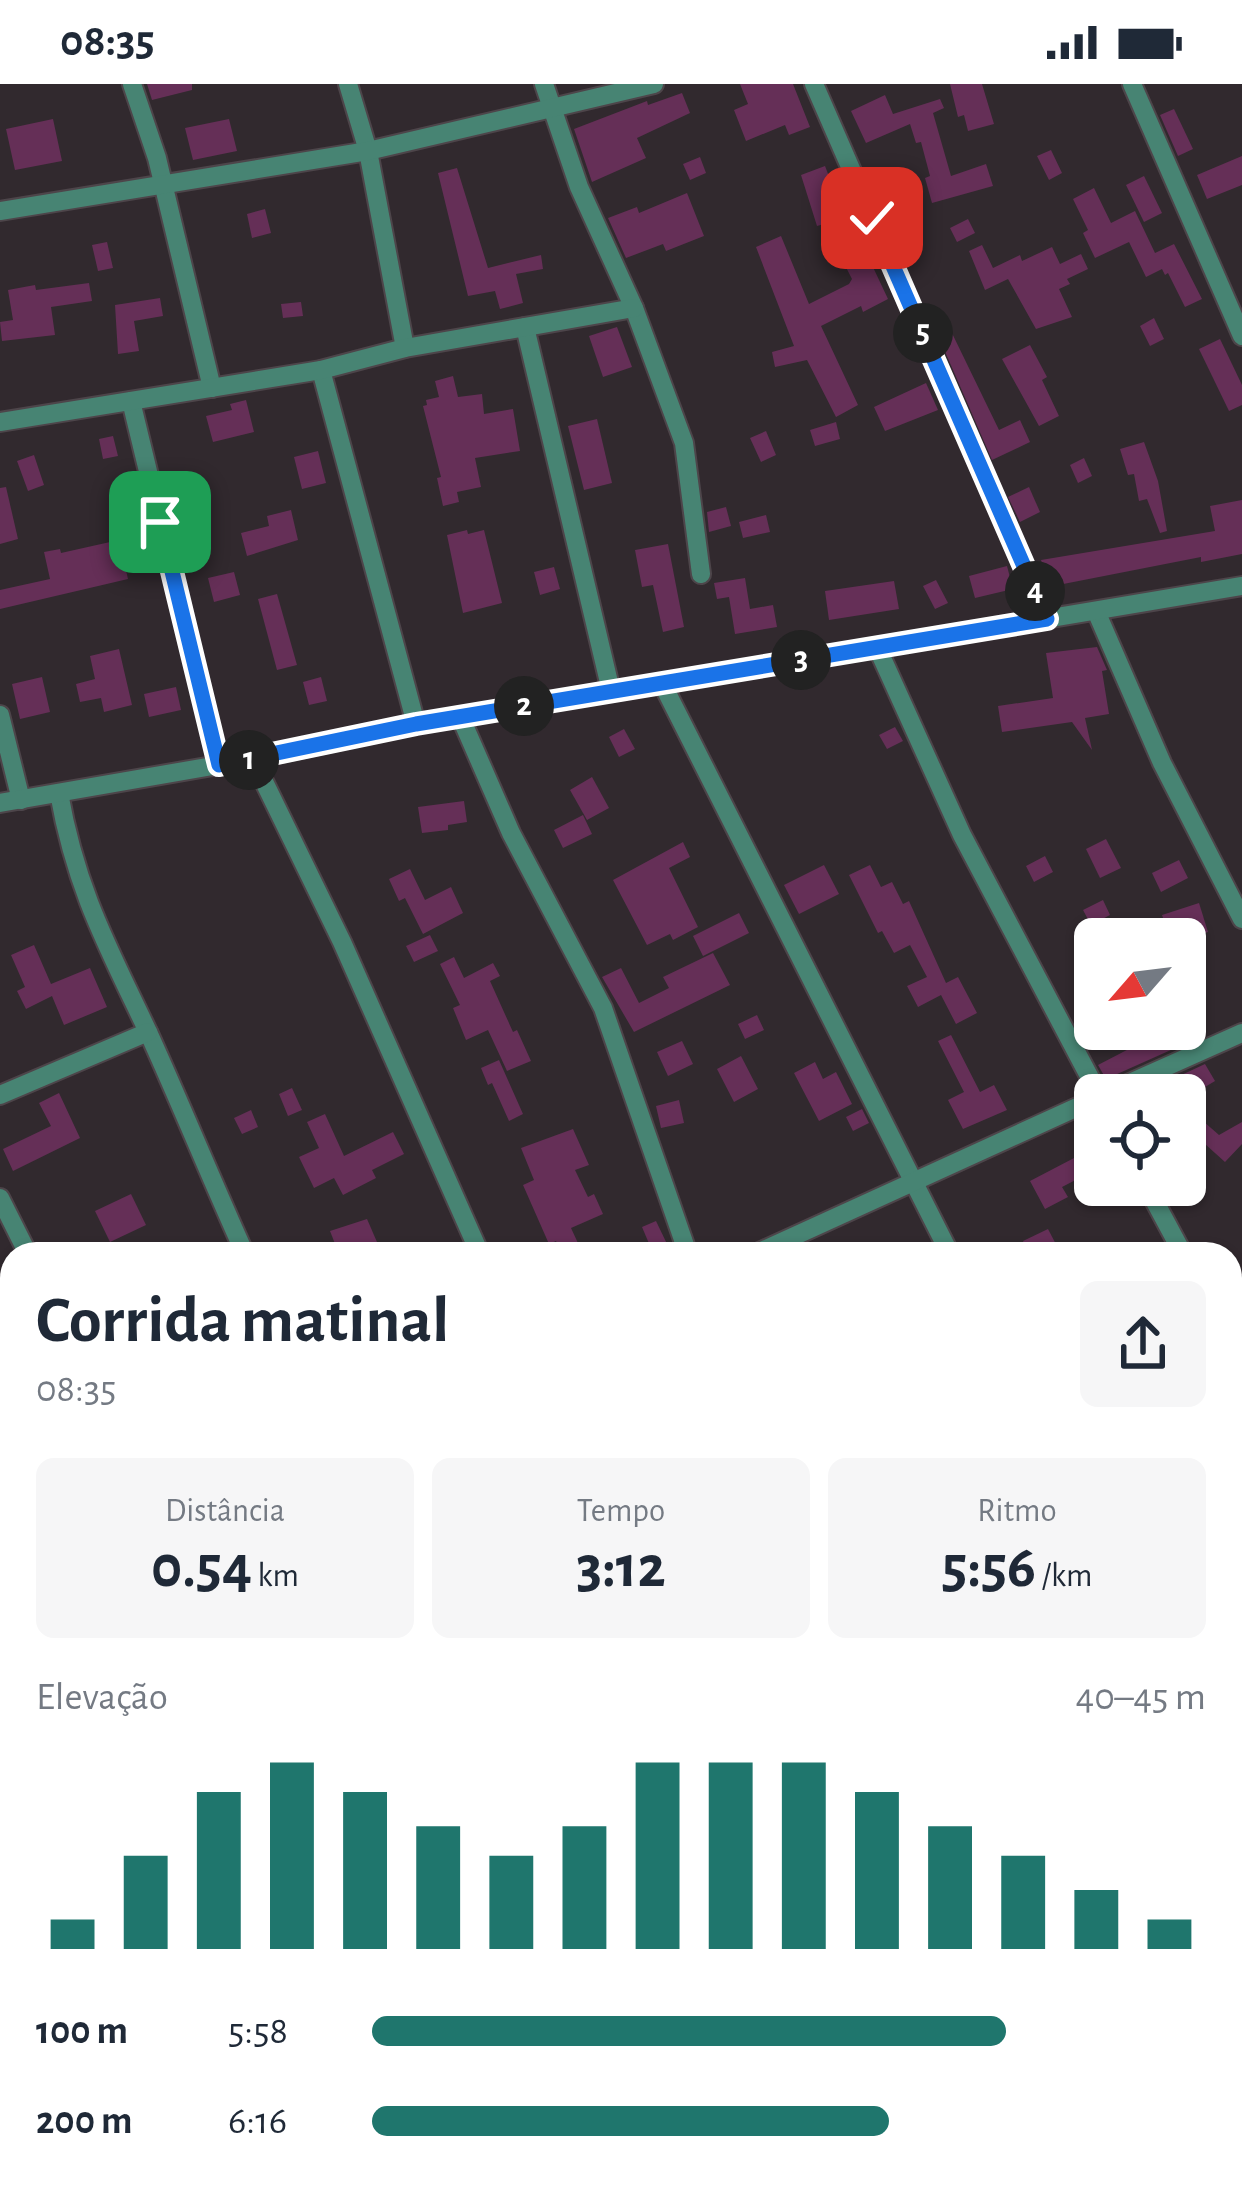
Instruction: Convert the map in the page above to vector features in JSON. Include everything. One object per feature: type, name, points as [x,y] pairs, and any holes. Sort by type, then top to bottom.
[{"type":"street","points":[[131,84],[163,184],[212,388]]},
{"type":"street","points":[[348,84],[368,151],[405,348]]},
{"type":"street","points":[[544,84],[579,187],[634,308],[684,443],[701,574]]},
{"type":"street","points":[[0,211],[368,151],[654,84]]},
{"type":"street","points":[[814,84],[1047,619]]},
{"type":"street","points":[[1132,84],[1242,336]]},
{"type":"street","points":[[0,422],[321,370],[405,348],[634,308]]},
{"type":"street","points":[[525,327],[610,691]]},
{"type":"street","points":[[321,370],[416,724]]},
{"type":"street","points":[[131,401],[219,765]]},
{"type":"street","points":[[0,803],[253,759],[460,716],[1242,586]]},
{"type":"street","points":[[1096,611],[1162,763],[1242,919]]},
{"type":"street","points":[[877,647],[962,835],[1087,1074]]},
{"type":"street","points":[[662,683],[944,1242]]},
{"type":"street","points":[[0,715],[21,800]]},
{"type":"street","points":[[460,716],[511,833],[603,1008],[684,1242]]},
{"type":"street","points":[[253,759],[342,942],[475,1242]]},
{"type":"street","points":[[59,793],[79,880],[111,962],[148,1032],[240,1242]]},
{"type":"street","points":[[0,1095],[148,1032]]},
{"type":"street","points":[[1149,1074],[1242,1033]]},
{"type":"street","points":[[782,1242],[1074,1108]]},
{"type":"street","points":[[0,1198],[22,1242]]},
{"type":"street","points":[[1157,1206],[1177,1242]]},
{"type":"building","points":[[147,84],[192,84],[192,90],[152,100]]},
{"type":"building","points":[[740,84],[793,84],[810,127],[789,135],[785,125],[746,141],[734,110],[748,104]]},
{"type":"building","points":[[950,84],[982,84],[994,124],[968,131],[964,115],[958,117]]},
{"type":"building","points":[[682,93],[690,113],[637,138],[646,158],[592,182],[574,129]]},
{"type":"building","points":[[885,95],[893,114],[940,99],[944,108],[933,113],[951,176],[986,164],[993,186],[932,203],[921,142],[916,143],[910,124],[866,143],[851,111]]},
{"type":"building","points":[[1174,109],[1193,149],[1178,156],[1160,115]]},
{"type":"building","points":[[53,119],[62,161],[15,170],[6,129]]},
{"type":"building","points":[[229,119],[237,151],[193,160],[185,128]]},
{"type":"building","points":[[1051,150],[1062,173],[1049,180],[1037,156]]},
{"type":"building","points":[[1242,156],[1242,185],[1207,199],[1197,175]]},
{"type":"building","points":[[700,157],[706,173],[690,180],[683,164]]},
{"type":"building","points":[[825,166],[852,236],[860,232],[868,246],[864,248],[888,299],[821,326],[858,405],[836,417],[807,360],[775,367],[772,352],[794,346],[756,247],[781,236],[809,304],[849,284],[852,279],[824,224],[817,226],[801,175]]},
{"type":"building","points":[[457,168],[488,268],[541,255],[543,269],[516,274],[523,303],[500,309],[495,291],[468,296],[438,173]]},
{"type":"building","points":[[1144,176],[1162,213],[1144,222],[1126,185]]},
{"type":"building","points":[[1094,188],[1111,223],[1135,211],[1155,253],[1174,244],[1202,299],[1185,307],[1168,273],[1162,269],[1146,277],[1129,242],[1095,258],[1073,199]]},
{"type":"building","points":[[687,193],[704,236],[666,251],[663,244],[626,258],[608,218],[637,207],[639,213]]},
{"type":"building","points":[[265,209],[271,233],[252,238],[247,214]]},
{"type":"building","points":[[968,219],[975,233],[957,242],[950,228]]},
{"type":"building","points":[[107,242],[113,268],[98,271],[92,245]]},
{"type":"building","points":[[982,245],[993,268],[1052,247],[1060,264],[1081,254],[1088,269],[1067,279],[1070,284],[1059,289],[1072,317],[1036,329],[1008,279],[985,290],[969,251]]},
{"type":"building","points":[[89,283],[92,301],[51,307],[55,335],[2,341],[0,322],[13,320],[8,290]]},
{"type":"building","points":[[160,298],[163,316],[134,321],[139,351],[118,354],[115,305]]},
{"type":"building","points":[[301,302],[303,316],[283,318],[281,304]]},
{"type":"building","points":[[1154,318],[1164,339],[1150,346],[1140,326]]},
{"type":"building","points":[[617,327],[632,367],[603,377],[589,336]]},
{"type":"building","points":[[949,327],[999,430],[1020,420],[1030,442],[992,460],[937,333]]},
{"type":"building","points":[[1220,339],[1242,385],[1242,405],[1229,411],[1199,349]]},
{"type":"building","points":[[1030,345],[1047,377],[1042,380],[1059,416],[1039,426],[1002,359]]},
{"type":"building","points":[[453,376],[458,397],[482,394],[484,414],[513,409],[520,451],[475,458],[481,487],[457,492],[459,502],[443,506],[437,478],[441,477],[423,406],[426,400],[439,397],[435,381]]},
{"type":"building","points":[[926,383],[938,410],[885,431],[874,407]]},
{"type":"building","points":[[246,400],[254,432],[213,442],[206,416],[232,410],[230,404]]},
{"type":"building","points":[[597,419],[612,483],[584,490],[568,426]]},
{"type":"building","points":[[836,422],[840,439],[815,446],[810,430]]},
{"type":"building","points":[[766,431],[776,455],[761,462],[750,438]]},
{"type":"building","points":[[113,436],[118,456],[103,459],[99,439]]},
{"type":"building","points":[[1144,442],[1158,481],[1167,531],[1160,533],[1147,499],[1139,501],[1134,474],[1128,475],[1120,449]]},
{"type":"building","points":[[318,451],[326,483],[302,489],[294,457]]},
{"type":"building","points":[[34,455],[44,485],[28,491],[17,461]]},
{"type":"building","points":[[1084,458],[1092,476],[1078,483],[1070,465]]},
{"type":"building","points":[[6,487],[18,539],[0,544],[0,488]]},
{"type":"building","points":[[1029,487],[1040,512],[1020,522],[1008,497]]},
{"type":"building","points":[[1242,500],[1242,554],[1201,562],[1201,557],[1048,587],[1041,560],[1215,531],[1210,506]]},
{"type":"building","points":[[726,507],[731,526],[709,532],[707,512]]},
{"type":"building","points":[[291,510],[298,540],[247,556],[241,533],[269,526],[267,516]]},
{"type":"building","points":[[766,515],[770,532],[743,538],[739,522]]},
{"type":"building","points":[[467,530],[468,534],[484,530],[502,603],[463,613],[447,535]]},
{"type":"building","points":[[119,540],[128,579],[0,609],[0,590],[50,579],[44,552],[60,549],[61,553]]},
{"type":"building","points":[[668,544],[684,627],[663,632],[653,585],[642,587],[635,550]]},
{"type":"building","points":[[1007,566],[1013,589],[975,598],[969,576]]},
{"type":"building","points":[[554,567],[560,589],[540,595],[534,572]]},
{"type":"building","points":[[234,572],[240,595],[214,602],[208,578]]},
{"type":"building","points":[[745,578],[750,609],[773,605],[777,627],[735,634],[729,597],[717,599],[714,583]]},
{"type":"building","points":[[936,580],[948,603],[935,609],[923,586]]},
{"type":"building","points":[[894,581],[899,609],[829,620],[825,591]]},
{"type":"building","points":[[277,594],[297,665],[277,670],[258,599]]},
{"type":"building","points":[[1097,647],[1107,670],[1102,671],[1109,714],[1085,718],[1092,750],[1072,722],[1002,732],[998,706],[1053,698],[1046,653]]},
{"type":"building","points":[[119,649],[132,705],[104,712],[101,698],[80,702],[76,684],[95,679],[90,656]]},
{"type":"building","points":[[42,677],[50,712],[20,719],[12,684]]},
{"type":"building","points":[[321,677],[327,701],[309,705],[303,682]]},
{"type":"building","points":[[176,687],[181,710],[149,717],[144,694]]},
{"type":"building","points":[[895,727],[903,741],[887,749],[879,735]]},
{"type":"building","points":[[624,729],[635,749],[619,757],[609,737]]},
{"type":"building","points":[[592,777],[609,808],[587,820],[570,790]]},
{"type":"building","points":[[464,801],[467,822],[422,833],[418,807]]},
{"type":"building","points":[[583,815],[592,834],[563,848],[554,830]]},
{"type":"building","points":[[1106,839],[1121,868],[1100,878],[1086,849]]},
{"type":"building","points":[[683,842],[690,857],[669,868],[698,927],[673,940],[670,934],[647,945],[613,880]]},
{"type":"building","points":[[1045,856],[1053,872],[1034,882],[1026,866]]},
{"type":"building","points":[[1179,860],[1188,878],[1161,892],[1152,873]]},
{"type":"building","points":[[824,865],[839,894],[799,914],[784,885]]},
{"type":"building","points":[[870,865],[881,887],[892,882],[903,904],[909,901],[946,983],[958,977],[977,1013],[956,1024],[941,995],[918,1007],[907,986],[927,977],[910,945],[894,953],[882,931],[878,933],[849,875]]},
{"type":"building","points":[[410,869],[425,900],[451,887],[463,913],[423,934],[405,898],[399,901],[389,879]]},
{"type":"building","points":[[1103,900],[1110,915],[1087,918],[1083,910]]},
{"type":"building","points":[[1199,903],[1204,918],[1163,918]]},
{"type":"building","points":[[739,913],[749,933],[703,956],[693,936]]},
{"type":"building","points":[[430,935],[438,951],[414,962],[406,946]]},
{"type":"building","points":[[34,945],[51,984],[90,968],[107,1007],[64,1025],[52,996],[26,1009],[17,991],[25,987],[11,955]]},
{"type":"building","points":[[713,953],[730,985],[634,1032],[602,977],[621,968],[639,1003],[669,988],[663,977]]},
{"type":"building","points":[[454,957],[464,978],[493,963],[500,976],[490,981],[531,1061],[507,1071],[488,1030],[466,1040],[453,1008],[460,1005],[440,964]]},
{"type":"building","points":[[757,1015],[764,1030],[745,1039],[738,1024]]},
{"type":"building","points":[[951,1035],[980,1092],[994,1085],[1007,1110],[963,1129],[948,1100],[964,1092],[938,1041]]},
{"type":"building","points":[[682,1041],[693,1064],[668,1076],[657,1052]]},
{"type":"building","points":[[1127,1050],[1171,1050],[1117,1074],[1103,1074],[1098,1065]]},
{"type":"building","points":[[741,1056],[758,1089],[734,1102],[717,1069]]},
{"type":"building","points":[[499,1060],[523,1114],[509,1121],[481,1068]]},
{"type":"building","points":[[815,1062],[823,1079],[836,1072],[852,1104],[819,1121],[794,1073]]},
{"type":"building","points":[[1205,1064],[1215,1081],[1206,1086],[1206,1074],[1184,1074]]},
{"type":"building","points":[[292,1088],[302,1110],[288,1116],[279,1094]]},
{"type":"building","points":[[59,1093],[80,1138],[13,1171],[3,1149],[51,1126],[39,1103]]},
{"type":"building","points":[[679,1100],[684,1123],[661,1128],[656,1106]]},
{"type":"building","points":[[862,1109],[869,1123],[853,1131],[846,1117]]},
{"type":"building","points":[[251,1110],[258,1127],[242,1134],[234,1118]]},
{"type":"building","points":[[325,1114],[344,1156],[393,1132],[404,1154],[372,1170],[376,1178],[343,1195],[334,1178],[314,1188],[299,1157],[319,1148],[307,1122]]},
{"type":"building","points":[[1242,1122],[1242,1144],[1225,1162],[1206,1145],[1206,1124],[1219,1135]]},
{"type":"building","points":[[573,1129],[589,1165],[575,1170],[603,1214],[571,1228],[577,1242],[548,1242],[523,1185],[534,1180],[521,1148]]},
{"type":"building","points":[[1074,1158],[1074,1181],[1062,1187],[1068,1197],[1045,1209],[1030,1181]]},
{"type":"building","points":[[131,1194],[146,1225],[110,1242],[95,1211]]},
{"type":"building","points":[[367,1219],[377,1242],[334,1242],[330,1231]]},
{"type":"building","points":[[656,1221],[666,1242],[648,1242],[642,1227]]},
{"type":"building","points":[[1048,1229],[1055,1242],[1023,1242]]},
{"type":"route","points":[[160,522],[219,765],[416,724],[1047,619],[872,218]]}]
